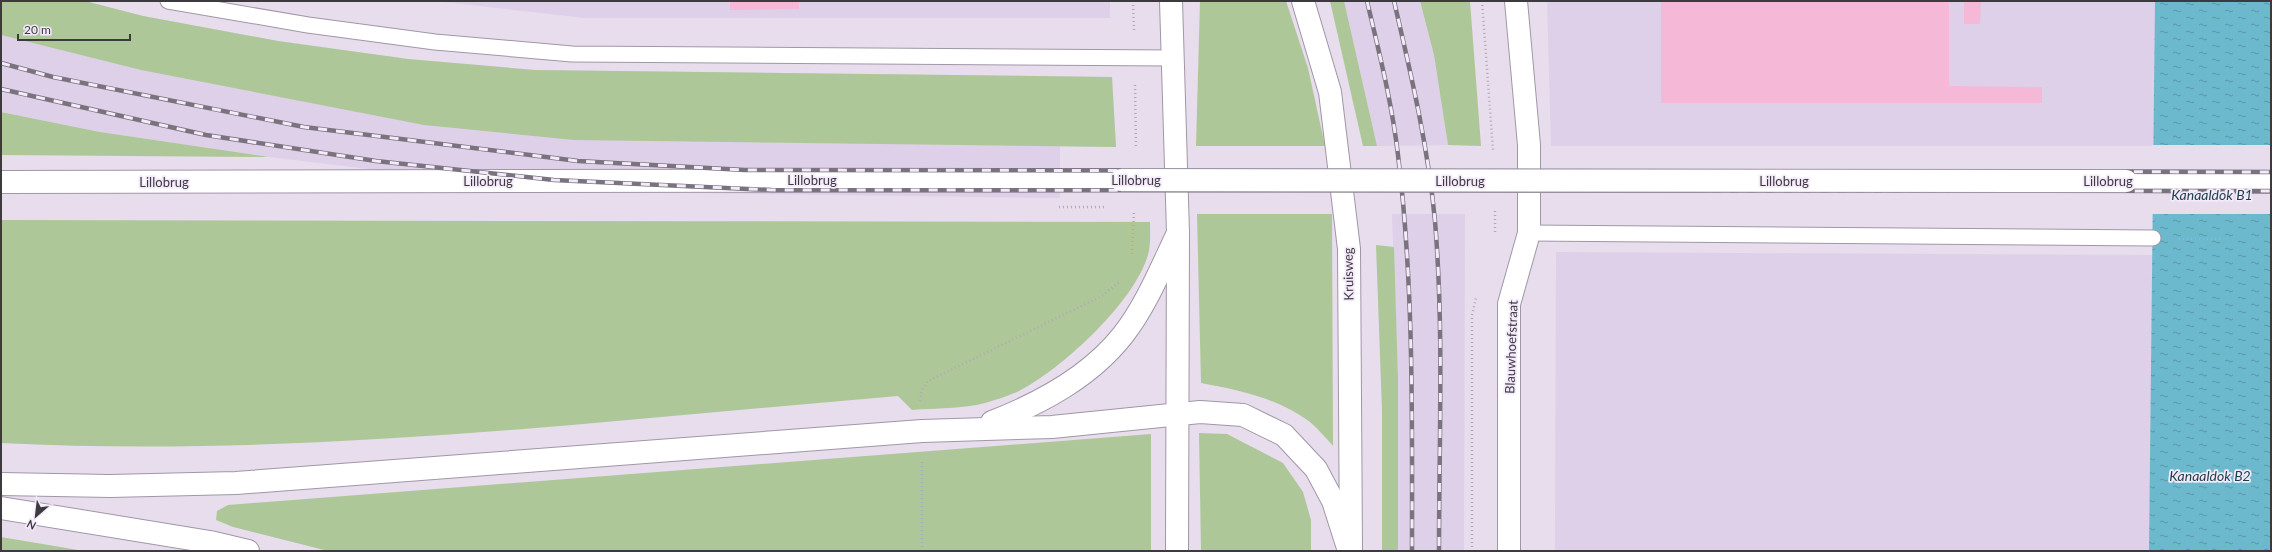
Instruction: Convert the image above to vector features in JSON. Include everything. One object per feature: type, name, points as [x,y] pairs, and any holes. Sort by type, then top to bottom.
[{"type":"main road","points":[[1172,1],[1172,58],[1178,233],[1178,551]]},
{"type":"main road","name":"Kruisweg","points":[[1303,1],[1330,92],[1348,249],[1350,551]]},
{"type":"main road","name":"Blauwhoefstraat","points":[[1509,551],[1509,304],[1530,234],[1529,145],[1516,1]]},
{"type":"main road","name":"Lillobrug","points":[[1,182],[1121,180],[2271,182]]},
{"type":"main road","points":[[978,428],[1027,409],[1086,372],[1123,335],[1152,288],[1178,233]]},
{"type":"main road","points":[[1,484],[110,486],[236,483],[922,431],[978,428],[1052,427],[1200,412],[1243,415],[1284,435],[1316,469],[1333,501],[1350,551]]},
{"type":"main road","points":[[1,508],[210,542],[248,551]]},
{"type":"lane","points":[[168,1],[308,25],[435,42],[572,54],[1135,59],[1172,58]]},
{"type":"lane","points":[[1530,234],[2153,238]]},
{"type":"path","points":[[1133,1],[1135,59],[1135,153]]},
{"type":"path","points":[[1482,1],[1493,157]]},
{"type":"path","points":[[1131,259],[1134,206]]},
{"type":"path","points":[[1495,210],[1495,233]]},
{"type":"path","points":[[2153,238],[2220,239]]},
{"type":"path","points":[[922,551],[922,431],[920,402],[922,390],[928,381],[1102,296],[1121,280]]},
{"type":"path","points":[[1472,551],[1472,315],[1478,292]]},
{"type":"shaded area","points":[[1,1],[85,1],[143,16],[278,41],[408,59],[535,70],[1112,77],[1116,147],[1060,146],[1060,198],[548,191],[269,157],[100,132],[1,112]]},
{"type":"shaded area","points":[[436,1],[1110,1],[1110,18],[585,18]]},
{"type":"shaded area","points":[[1344,1],[1420,1],[1434,55],[1448,145],[1377,146]]},
{"type":"shaded area","points":[[1547,1],[2155,1],[2154,146],[1551,146]]},
{"type":"shaded area","points":[[1392,214],[1465,214],[1464,551],[1398,551],[1398,378]]},
{"type":"shaded area","points":[[1556,252],[2153,255],[2149,551],[1555,551]]},
{"type":"green space","points":[[1,1],[85,1],[143,16],[278,41],[408,59],[535,70],[1112,77],[1116,147],[574,140],[424,125],[141,70],[1,35]]},
{"type":"green space","points":[[1200,1],[1286,1],[1308,68],[1325,146],[1196,146]]},
{"type":"green space","points":[[1330,1],[1344,1],[1377,146],[1363,146]]},
{"type":"green space","points":[[1420,1],[1470,1],[1481,146],[1448,145],[1434,55]]},
{"type":"green space","points":[[1,112],[100,132],[269,157],[1,155]]},
{"type":"green space","points":[[1197,214],[1332,214],[1333,446],[1310,422],[1285,407],[1244,392],[1201,383]]},
{"type":"green space","points":[[1,220],[1150,222],[1150,245],[1147,258],[1139,276],[1126,295],[1111,315],[1073,353],[1053,369],[1017,392],[977,405],[912,410],[898,396],[562,426],[450,434],[226,446],[113,446],[1,443]]},
{"type":"green space","points":[[1376,245],[1394,247],[1398,378],[1398,551],[1382,551],[1382,411]]},
{"type":"green space","points":[[1199,433],[1227,434],[1283,463],[1303,492],[1311,520],[1311,551],[1201,551]]},
{"type":"green space","points":[[1151,434],[1151,551],[328,551],[233,527],[216,520],[217,511],[228,505]]},
{"type":"green space","points":[[1,537],[84,551],[1,551]]},
{"type":"water","points":[[2155,1],[2271,1],[2271,551],[2149,551]]},
{"type":"pier","points":[[2152,145],[2271,145],[2271,214],[2151,214]]},
{"type":"building","points":[[730,1],[799,1],[799,9],[730,10]]},
{"type":"building","points":[[1661,1],[1949,1],[1949,86],[2042,87],[2042,103],[1661,103]]},
{"type":"building","points":[[1964,1],[1981,1],[1980,24],[1964,24]]},
{"type":"railway","points":[[1367,1],[1385,78],[1392,116],[1403,204],[1407,254],[1411,353],[1412,551]]},
{"type":"railway","points":[[1394,1],[1413,83],[1428,165],[1435,221],[1438,262],[1440,344],[1439,551]]},
{"type":"railway","points":[[1,63],[53,77],[304,127],[578,161],[745,170],[2271,172]]},
{"type":"railway","points":[[1,89],[206,135],[376,161],[554,180],[772,190],[2271,191]]},
{"type":"water label","name":"Kanaaldok B1","points":[[2212,195]]},
{"type":"water label","name":"Kanaaldok B2","points":[[2210,476]]}]
